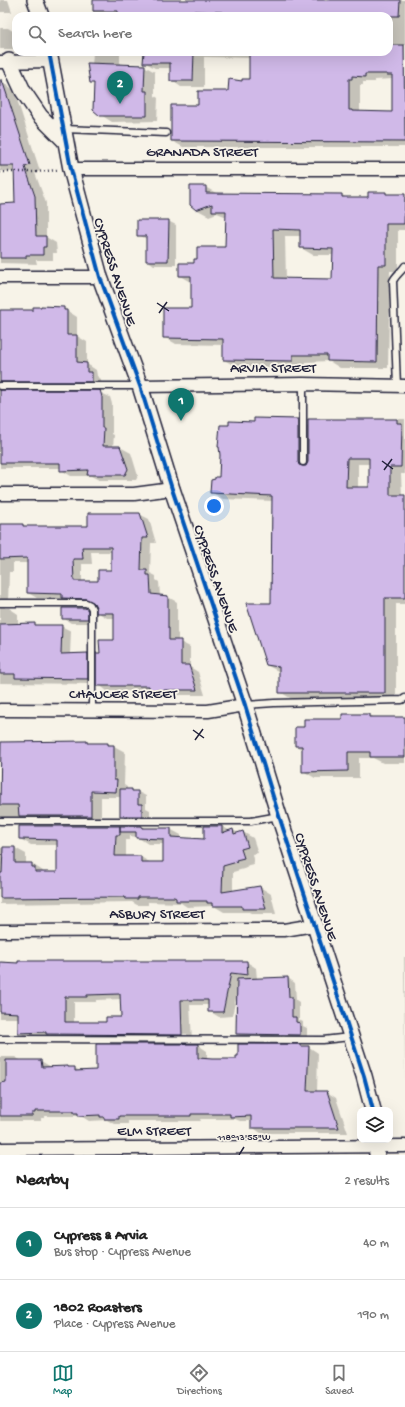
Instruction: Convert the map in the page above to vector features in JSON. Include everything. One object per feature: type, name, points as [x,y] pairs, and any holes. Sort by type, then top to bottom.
[{"type":"street","points":[[35,0],[39,12]]},
{"type":"street","points":[[50,57],[4,62],[40,116],[64,135]]},
{"type":"street","name":"CYPRESS AVENUE","points":[[50,57],[71,169],[100,277],[140,386],[172,490],[245,706],[314,925],[352,1037],[372,1107]]},
{"type":"street","name":"GRANADA STREET","points":[[71,169],[405,169]]},
{"type":"street","points":[[0,277],[100,277]]},
{"type":"street","name":"ARVIA STREET","points":[[140,386],[303,384],[401,386]]},
{"type":"street","points":[[0,494],[134,494],[172,490]]},
{"type":"street","name":"CHAUCER STREET","points":[[0,710],[208,711],[245,706]]},
{"type":"street","name":"ASBURY STREET","points":[[0,931],[284,930],[314,925]]},
{"type":"street","name":"ELM STREET","points":[[0,1149],[405,1146]]},
{"type":"lane","points":[[64,135],[166,133]]},
{"type":"lane","points":[[401,386],[393,281],[395,276],[405,266]]},
{"type":"lane","points":[[303,384],[303,462]]},
{"type":"lane","points":[[0,386],[140,386]]},
{"type":"lane","points":[[0,603],[86,603],[90,605],[92,609],[92,711]]},
{"type":"lane","points":[[245,706],[274,703],[402,700],[405,698]]},
{"type":"lane","points":[[0,821],[250,821],[279,816]]},
{"type":"lane","points":[[0,1039],[323,1040],[352,1037]]},
{"type":"path","points":[[0,172],[36,172],[71,169]]},
{"type":"building","points":[[93,0],[400,0],[399,16],[393,16],[393,12],[93,11]]},
{"type":"building","points":[[393,45],[404,45],[405,142],[171,141],[171,105],[198,105],[198,91],[228,91],[229,79],[242,81],[242,79],[249,79],[249,56],[393,56]],"holes":[[[365,74],[392,75],[392,112],[349,110],[349,79],[352,79],[352,76],[365,77]]]},
{"type":"building","points":[[144,56],[194,56],[193,81],[170,81],[170,63],[143,63]]},
{"type":"building","points":[[87,63],[145,65],[144,91],[147,91],[147,116],[100,116],[93,110],[94,83],[90,83]]},
{"type":"building","points":[[0,80],[2,80],[30,165],[25,167],[35,196],[36,236],[46,236],[46,247],[43,247],[43,255],[26,255],[26,258],[0,258],[0,204],[15,203],[14,166],[0,166]]},
{"type":"building","points":[[190,186],[206,186],[206,193],[342,194],[342,197],[368,197],[368,192],[405,194],[404,224],[386,224],[386,265],[378,265],[377,362],[327,361],[327,355],[293,355],[293,361],[223,360],[223,339],[163,338],[163,308],[191,308],[191,276],[179,276],[179,263],[194,263],[194,259],[197,259],[197,247],[225,247],[226,211],[212,211],[212,204],[196,210],[190,205]],"holes":[[[273,229],[300,230],[300,248],[333,249],[332,279],[274,278]]]},
{"type":"building","points":[[137,220],[169,220],[168,261],[146,261],[146,236],[137,236]]},
{"type":"building","points":[[33,307],[64,307],[64,310],[67,310],[67,335],[77,335],[77,362],[87,363],[87,372],[92,372],[92,382],[0,382],[0,310],[33,310]]},
{"type":"building","points":[[0,390],[100,390],[102,397],[102,428],[104,428],[103,446],[120,446],[128,469],[125,475],[87,475],[88,470],[60,471],[60,463],[0,463]]},
{"type":"building","points":[[254,418],[298,419],[298,462],[299,465],[303,466],[306,466],[308,462],[308,419],[397,419],[397,423],[402,423],[401,467],[390,467],[390,495],[405,495],[405,598],[385,598],[385,693],[279,693],[279,667],[266,665],[246,603],[271,603],[272,496],[210,493],[211,480],[215,479],[215,477],[219,477],[220,455],[218,447],[220,425],[229,425],[229,421],[254,422]],"holes":[[[347,458],[369,458],[369,487],[346,487]]]},
{"type":"building","points":[[88,513],[140,513],[148,538],[142,538],[141,570],[147,570],[147,575],[150,575],[151,594],[168,596],[169,640],[181,640],[181,665],[189,665],[197,690],[149,690],[149,686],[96,686],[96,653],[100,653],[99,640],[114,640],[114,613],[96,613],[94,603],[86,599],[62,598],[62,594],[27,593],[27,558],[0,559],[0,524],[23,524],[23,526],[88,526]],"holes":[[[82,547],[111,547],[111,570],[98,570],[98,581],[74,581],[73,559],[83,559]]]},
{"type":"building","points":[[62,608],[85,608],[88,610],[88,619],[62,619]]},
{"type":"building","points":[[35,623],[35,625],[62,625],[61,654],[88,653],[88,679],[15,678],[15,674],[0,674],[0,624]]},
{"type":"building","points":[[342,714],[369,714],[369,717],[405,717],[405,757],[370,757],[370,752],[348,752],[348,771],[302,772],[302,746],[295,746],[295,727],[304,727],[304,719],[342,719]]},
{"type":"building","points":[[87,741],[87,743],[108,743],[108,745],[114,745],[114,780],[117,780],[116,792],[91,791],[91,816],[19,816],[18,805],[0,805],[1,742]]},
{"type":"building","points":[[120,789],[132,789],[132,791],[138,791],[138,804],[142,804],[142,816],[120,816]]},
{"type":"building","points":[[19,826],[142,826],[142,828],[171,828],[171,837],[204,839],[204,826],[222,826],[222,833],[233,829],[234,834],[243,831],[248,847],[241,849],[244,858],[236,860],[237,862],[223,866],[222,892],[260,886],[266,909],[242,909],[242,906],[212,906],[212,903],[207,903],[207,901],[176,901],[176,898],[174,897],[138,897],[138,899],[125,899],[125,897],[0,898],[0,873],[2,873],[3,847],[15,847],[15,863],[32,863],[32,867],[35,867],[35,872],[57,872],[57,840],[19,839]],"holes":[[[120,832],[136,832],[136,838],[163,839],[163,862],[141,862],[141,856],[115,856],[116,835],[120,835]]]},
{"type":"building","points":[[18,961],[247,961],[248,975],[231,973],[223,1012],[208,1012],[208,1000],[181,1000],[182,1035],[46,1034],[46,1032],[18,1033],[18,1013],[0,1012],[0,962],[18,963]],"holes":[[[120,994],[121,1017],[106,1017],[106,1022],[65,1022],[65,997]]]},
{"type":"building","points":[[288,977],[289,997],[292,997],[292,1017],[296,1017],[296,1022],[300,1023],[300,1035],[236,1034],[237,979]]},
{"type":"building","points":[[96,1044],[198,1044],[198,1058],[212,1059],[236,1059],[236,1056],[238,1056],[238,1044],[300,1044],[300,1046],[309,1046],[307,1091],[327,1091],[339,1128],[251,1128],[251,1116],[230,1117],[230,1114],[191,1114],[191,1116],[119,1116],[119,1119],[104,1119],[104,1117],[100,1117],[100,1115],[78,1116],[78,1113],[74,1113],[74,1111],[35,1111],[35,1113],[32,1113],[32,1116],[0,1116],[0,1083],[6,1082],[6,1060],[41,1060],[42,1067],[68,1066],[75,1067],[75,1071],[96,1070]]},
{"type":"cycle path","points":[[50,56],[71,169],[100,277],[140,386],[172,489],[245,705],[279,816],[364,1076],[372,1107]]},
{"type":"place","name":"1802 Roasters","points":[[120,104]]},
{"type":"place","name":"Cypress & Arvia","points":[[181,421]]}]
